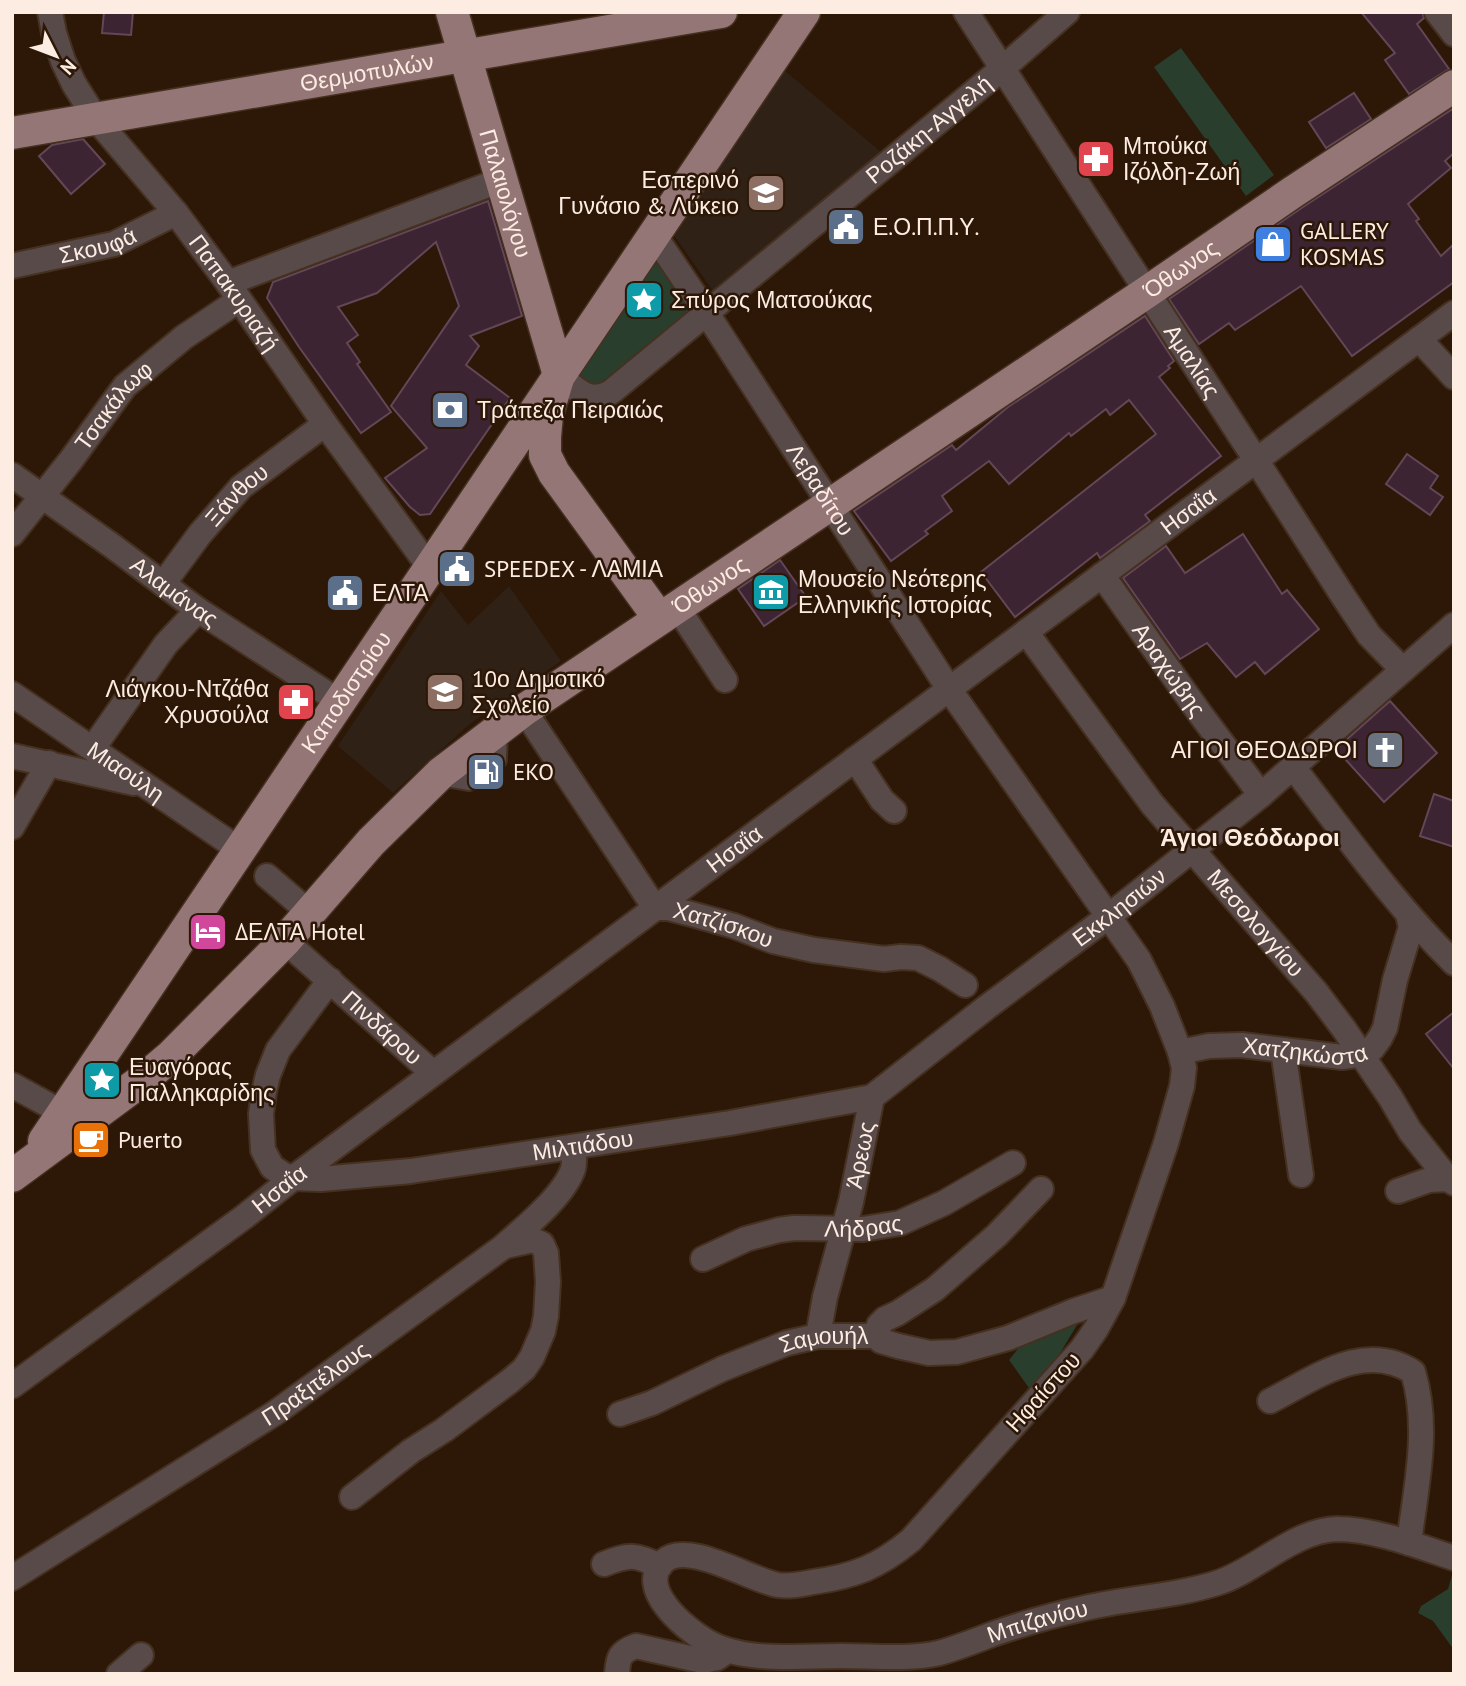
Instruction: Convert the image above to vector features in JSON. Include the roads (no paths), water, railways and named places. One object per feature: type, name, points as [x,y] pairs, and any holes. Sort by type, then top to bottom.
[{"type":"main road","name":"Παλαιολόγου","points":[[452,12],[559,375]]},
{"type":"main road","name":"Θερμοπυλών","points":[[12,133],[721,12]]},
{"type":"main road","name":"Καποδιστρίου","points":[[21,1169],[63,1113],[804,12]]},
{"type":"main road","name":"Όθωνος","points":[[21,1169],[171,1056],[285,942],[371,842],[442,773],[524,710],[1454,86]]},
{"type":"main road","points":[[559,375],[547,415],[545,455],[554,473],[668,613]]},
{"type":"main road","points":[[510,448],[545,455]]},
{"type":"main road","points":[[108,1046],[114,1060],[122,1069],[145,1078]]},
{"type":"street","name":"Παπακυριαζή","points":[[50,12],[63,61],[96,119],[176,214],[430,568]]},
{"type":"street","name":"Αμαλίας","points":[[966,12],[1369,635],[1409,665]]},
{"type":"street","name":"Ροζάκη-Αγγελή","points":[[559,375],[585,396],[604,396],[1003,68],[1067,12]]},
{"type":"street","points":[[1437,12],[1454,34]]},
{"type":"street","name":"Τσακάλωφ","points":[[12,534],[125,386],[233,292],[501,180]]},
{"type":"street","name":"Σκουφά","points":[[12,266],[114,244],[176,214]]},
{"type":"street","name":"Λεβαδίτου","points":[[654,234],[949,689],[1109,916]]},
{"type":"street","name":"Ησαΐα","points":[[12,1386],[244,1217],[433,1073],[1454,313]]},
{"type":"street","points":[[1419,339],[1454,377]]},
{"type":"street","name":"Ξάνθου","points":[[163,584],[200,534],[241,486],[325,424]]},
{"type":"street","name":"Αλαμάνας","points":[[12,475],[198,610],[340,702]]},
{"type":"street","name":"Αραχώβης","points":[[1102,575],[1261,795]]},
{"type":"street","points":[[93,748],[166,644],[198,610]]},
{"type":"street","points":[[668,613],[725,680]]},
{"type":"street","name":"Εκκλησιών","points":[[872,1097],[1109,916],[1261,795],[1454,625]]},
{"type":"street","name":"Μεσολογγίου","points":[[1026,632],[1153,804],[1316,992],[1361,1054],[1410,1131],[1451,1181]]},
{"type":"street","name":"Μιαούλη","points":[[12,694],[240,850]]},
{"type":"street","name":"Χατζίσκου","points":[[524,710],[655,908],[668,908],[695,915],[734,926],[773,942],[814,950],[863,957],[918,958],[965,985]]},
{"type":"street","points":[[12,756],[147,786]]},
{"type":"street","points":[[855,759],[882,800],[894,811]]},
{"type":"street","points":[[12,827],[49,763]]},
{"type":"street","points":[[1293,767],[1408,914],[1454,963]]},
{"type":"street","points":[[267,876],[310,913]]},
{"type":"street","name":"Χατζηκώστα","points":[[1180,1052],[1219,1045],[1242,1045],[1349,1057],[1372,1049],[1385,1028],[1395,980],[1411,927],[1408,914]]},
{"type":"street","name":"Ηφαίστου","points":[[660,1566],[671,1556],[688,1555],[779,1585],[795,1585],[836,1578],[877,1565],[911,1540],[1074,1358],[1096,1329],[1113,1298],[1166,1143],[1180,1095],[1184,1068],[1150,979],[1109,916]]},
{"type":"street","name":"Πινδάρου","points":[[285,942],[433,1073]]},
{"type":"street","points":[[293,1178],[272,1167],[262,1150],[262,1101],[278,1050],[330,980]]},
{"type":"street","points":[[1283,1051],[1300,1175]]},
{"type":"street","points":[[12,1085],[63,1113]]},
{"type":"street","name":"Μιλτιάδου","points":[[293,1178],[321,1179],[411,1171],[730,1123],[872,1097]]},
{"type":"street","name":"Άρεως","points":[[818,1336],[825,1297],[851,1202],[872,1097]]},
{"type":"street","name":"Πραξιτέλους","points":[[12,1578],[275,1413],[503,1247],[532,1221],[564,1185],[573,1167],[573,1147]]},
{"type":"street","name":"Λήδρας","points":[[703,1259],[746,1238],[779,1230],[880,1227],[900,1223],[944,1203],[1013,1163]]},
{"type":"street","points":[[1398,1191],[1429,1180],[1451,1181]]},
{"type":"street","points":[[876,1336],[879,1325],[884,1320],[935,1289],[997,1235],[1041,1189]]},
{"type":"street","points":[[352,1497],[411,1451],[510,1381],[532,1357],[546,1317],[547,1253],[542,1244],[533,1240],[503,1247]]},
{"type":"street","name":"Σαμουήλ","points":[[620,1414],[652,1403],[722,1369],[787,1343],[818,1336],[876,1336],[881,1341],[929,1353],[957,1352],[1008,1338],[1113,1298]]},
{"type":"street","points":[[1270,1401],[1331,1369],[1354,1361],[1380,1360],[1404,1366],[1413,1372],[1421,1407],[1419,1476],[1409,1543]]},
{"type":"street","name":"Μπιζανίου","points":[[660,1566],[655,1574],[655,1586],[664,1603],[693,1633],[710,1644],[727,1650],[771,1656],[920,1656],[955,1648],[1070,1611],[1167,1595],[1219,1583],[1296,1541],[1326,1530],[1363,1532],[1454,1558]]},
{"type":"street","points":[[604,1564],[621,1557],[636,1556],[660,1566]]},
{"type":"street","points":[[617,1674],[618,1660],[625,1650],[636,1646],[703,1661],[717,1658],[727,1650]]},
{"type":"street","points":[[119,1674],[141,1655]]},
{"type":"place","name":"Μπούκα Ιζόλδη-Ζωή","points":[[1096,159]]},
{"type":"place","name":"Εσπερινό Γυνάσιο & Λύκειο","points":[[766,193]]},
{"type":"place","name":"Ε.Ο.Π.Π.Υ.","points":[[846,227]]},
{"type":"place","name":"GALLERY KOSMAS","points":[[1273,244]]},
{"type":"place","name":"Σπύρος Ματσούκας","points":[[644,300]]},
{"type":"place","name":"Τράπεζα Πειραιώς","points":[[450,410]]},
{"type":"place","name":"SPEEDEX - ΛΑΜΙΑ","points":[[457,569]]},
{"type":"place","name":"Μουσείο Νεότερης Ελληνικής Ιστορίας","points":[[771,592]]},
{"type":"place","name":"ΕΛΤΑ","points":[[345,593]]},
{"type":"place","name":"10ο Δημοτικό Σχολείο","points":[[445,692]]},
{"type":"place","name":"Λιάγκου-Ντζάθα Χρυσούλα","points":[[296,702]]},
{"type":"place","name":"ΑΓΙΟΙ ΘΕΟΔΩΡΟΙ","points":[[1385,750]]},
{"type":"place","name":"EKO","points":[[486,772]]},
{"type":"place","name":"ΔΕΛΤΑ Hotel","points":[[208,932]]},
{"type":"place","name":"Ευαγόρας Παλληκαρίδης","points":[[102,1080]]},
{"type":"place","name":"Puerto","points":[[91,1140]]},
{"type":"district","name":"Άγιοι Θεόδωροι","points":[[1250,838]]}]
